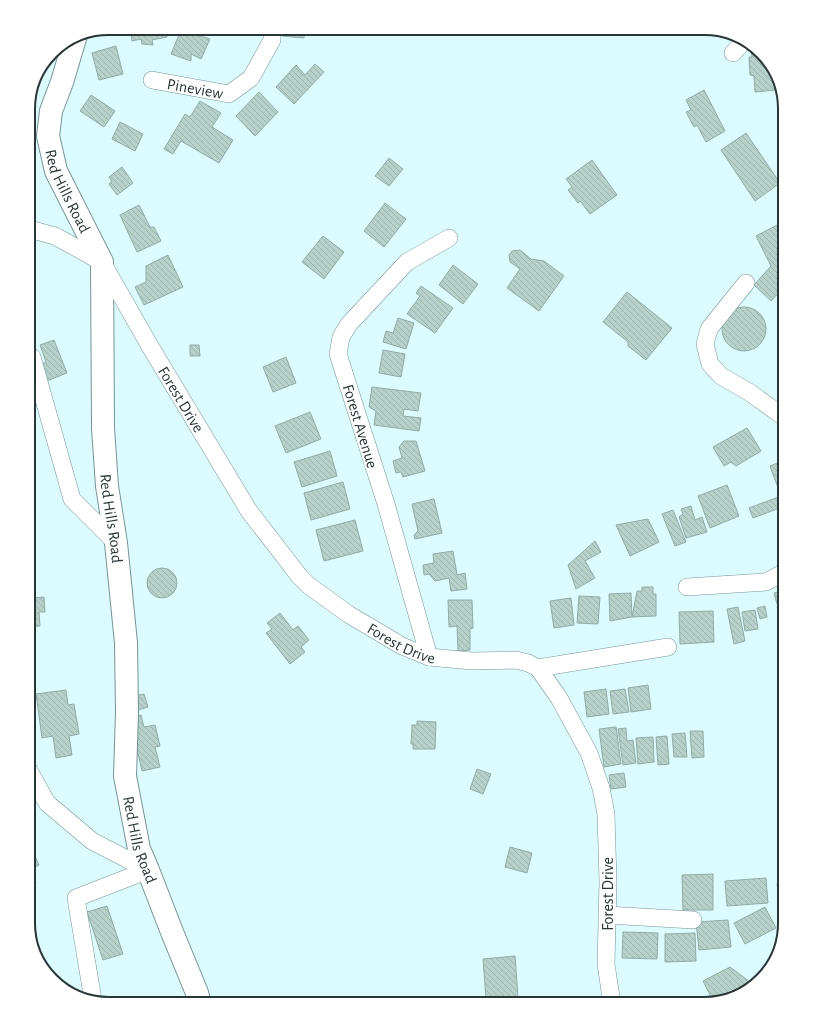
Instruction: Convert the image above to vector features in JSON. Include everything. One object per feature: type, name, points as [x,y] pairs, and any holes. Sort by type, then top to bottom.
[{"type":"main road","name":"Red Hills Road","points":[[73,44],[62,82],[51,110],[48,136],[56,171],[102,262],[103,428],[107,486],[116,543],[126,643],[126,776],[139,849],[198,997]]},
{"type":"street","name":"Pineview","points":[[152,80],[229,94],[251,78],[272,40],[272,35]]},
{"type":"street","points":[[733,53],[741,45]]},
{"type":"street","points":[[35,231],[55,236],[102,262]]},
{"type":"street","name":"Forest Avenue","points":[[429,657],[386,504],[338,354],[341,337],[348,324],[407,262],[449,238]]},
{"type":"street","name":"Forest Drive","points":[[102,262],[151,348],[249,511],[300,577],[308,585],[348,614],[402,646],[429,657],[472,662],[516,660],[528,663],[538,668],[559,698],[589,753],[602,788],[606,814],[608,882],[606,964],[611,997]]},
{"type":"street","points":[[746,283],[710,329],[705,344],[710,364],[721,376],[749,392],[778,413]]},
{"type":"street","points":[[35,368],[72,499],[116,543]]},
{"type":"street","points":[[686,587],[766,582],[778,576]]},
{"type":"street","points":[[538,668],[668,647]]},
{"type":"street","points":[[35,783],[46,803],[92,841],[148,870]]},
{"type":"street","points":[[92,995],[76,898],[148,870]]},
{"type":"street","points":[[607,915],[693,920]]},
{"type":"building","points":[[131,35],[167,35],[167,37],[152,40],[153,45],[142,44],[141,39],[132,41]]},
{"type":"building","points":[[179,35],[197,35],[210,39],[201,59],[191,54],[191,61],[171,54]]},
{"type":"building","points":[[282,35],[304,35],[304,38]]},
{"type":"building","points":[[116,46],[123,74],[99,80],[92,53]]},
{"type":"building","points":[[752,52],[760,60],[770,76],[776,90],[755,92],[754,76],[750,75],[749,57],[752,57]]},
{"type":"building","points":[[315,64],[324,72],[294,104],[276,87],[296,65],[305,75]]},
{"type":"building","points":[[704,90],[725,131],[706,142],[697,125],[694,127],[686,112],[691,110],[686,100]]},
{"type":"building","points":[[259,92],[278,112],[255,136],[236,116]]},
{"type":"building","points":[[91,95],[115,111],[104,127],[80,111]]},
{"type":"building","points":[[200,101],[221,113],[212,127],[233,140],[219,163],[181,141],[173,154],[164,149],[185,114],[190,117]]},
{"type":"building","points":[[120,122],[143,134],[135,151],[112,139]]},
{"type":"building","points":[[746,133],[778,180],[778,184],[755,201],[721,150]]},
{"type":"building","points":[[389,158],[403,169],[389,186],[375,176]]},
{"type":"building","points":[[592,160],[617,195],[590,214],[580,201],[578,203],[568,190],[572,187],[566,179]]},
{"type":"building","points":[[122,167],[133,183],[117,195],[109,184],[112,182],[109,177]]},
{"type":"building","points":[[385,203],[406,219],[384,247],[364,231]]},
{"type":"building","points":[[139,205],[150,227],[154,227],[161,241],[137,252],[120,215]]},
{"type":"building","points":[[778,225],[778,294],[771,301],[754,285],[771,266],[756,236]]},
{"type":"building","points":[[323,236],[344,252],[324,279],[302,262]]},
{"type":"building","points":[[520,250],[531,259],[544,261],[564,276],[539,311],[507,288],[520,269],[510,262],[509,255],[512,251]]},
{"type":"building","points":[[168,255],[183,287],[144,305],[135,287],[146,282],[146,266]]},
{"type":"building","points":[[453,265],[478,284],[463,304],[439,285]]},
{"type":"building","points":[[421,286],[453,308],[435,333],[407,314],[420,296],[416,293]]},
{"type":"building","points":[[627,292],[672,328],[646,360],[628,346],[628,342],[603,322]]},
{"type":"building","points":[[744,307],[756,311],[762,317],[766,329],[762,341],[756,347],[744,351],[732,347],[726,341],[722,329],[726,317],[732,311]]},
{"type":"building","points":[[398,318],[414,323],[406,349],[383,342],[386,331],[393,333]]},
{"type":"building","points":[[54,340],[67,373],[44,382],[38,366],[46,362],[40,345]]},
{"type":"building","points":[[190,345],[199,345],[200,356],[190,356]]},
{"type":"building","points":[[383,350],[405,354],[401,377],[379,373]]},
{"type":"building","points":[[286,357],[296,383],[273,392],[263,367]]},
{"type":"building","points":[[372,387],[421,393],[418,411],[404,409],[403,416],[421,418],[419,431],[374,425],[376,411],[369,407]]},
{"type":"building","points":[[310,412],[321,439],[286,453],[275,426]]},
{"type":"building","points":[[747,428],[761,451],[736,466],[731,462],[724,466],[713,447]]},
{"type":"building","points":[[404,441],[416,441],[425,471],[403,477],[401,472],[396,473],[393,461],[402,458],[399,447]]},
{"type":"building","points":[[330,451],[337,476],[302,487],[294,462]]},
{"type":"building","points":[[778,463],[778,488],[770,466]]},
{"type":"building","points":[[343,482],[350,509],[311,520],[304,493]]},
{"type":"building","points":[[727,485],[739,516],[710,528],[698,496]]},
{"type":"building","points":[[778,497],[778,509],[753,518],[749,508]]},
{"type":"building","points":[[434,499],[442,533],[415,539],[414,535],[418,531],[412,504]]},
{"type":"building","points":[[691,506],[695,520],[702,517],[707,532],[686,538],[679,517],[683,514],[681,509]]},
{"type":"building","points":[[673,510],[686,542],[675,546],[662,514]]},
{"type":"building","points":[[648,519],[659,542],[630,556],[616,525]]},
{"type":"building","points":[[355,520],[363,551],[324,561],[316,530]]},
{"type":"building","points":[[595,541],[601,552],[585,561],[595,578],[576,589],[568,565]]},
{"type":"building","points":[[453,551],[457,575],[465,573],[467,589],[451,591],[449,578],[435,581],[429,574],[424,575],[423,565],[434,563],[433,554]]},
{"type":"building","points":[[162,568],[172,573],[177,583],[172,593],[162,598],[152,593],[147,583],[152,573]]},
{"type":"building","points":[[642,587],[653,587],[653,594],[656,594],[656,616],[632,617],[637,591],[642,591]]},
{"type":"building","points":[[778,592],[778,604],[777,604],[774,593]]},
{"type":"building","points":[[631,593],[632,617],[610,621],[609,594]]},
{"type":"building","points":[[579,596],[600,597],[598,624],[577,623]]},
{"type":"building","points":[[44,597],[45,612],[39,612],[40,626],[35,626],[35,598]]},
{"type":"building","points":[[571,598],[574,625],[554,628],[550,601]]},
{"type":"building","points":[[448,600],[472,600],[473,628],[470,629],[470,650],[458,651],[457,626],[449,627]]},
{"type":"building","points":[[765,606],[767,617],[760,619],[757,608]]},
{"type":"building","points":[[738,607],[745,641],[734,644],[727,609]]},
{"type":"building","points":[[755,610],[758,629],[745,631],[742,612]]},
{"type":"building","points":[[713,611],[714,642],[680,644],[679,612]]},
{"type":"building","points":[[280,613],[293,630],[298,626],[309,640],[301,647],[305,652],[290,664],[266,633],[272,629],[267,623]]},
{"type":"building","points":[[648,685],[651,709],[631,712],[628,688]]},
{"type":"building","points":[[606,689],[609,714],[587,717],[584,692]]},
{"type":"building","points":[[625,689],[629,712],[613,714],[610,691]]},
{"type":"building","points":[[66,690],[68,705],[74,704],[79,734],[69,736],[72,755],[56,758],[53,736],[42,738],[36,694]]},
{"type":"building","points":[[144,694],[148,707],[138,710],[134,696]]},
{"type":"building","points":[[141,715],[144,727],[155,725],[160,746],[155,747],[160,767],[142,771],[130,717]]},
{"type":"building","points":[[417,721],[436,722],[435,749],[413,749],[413,744],[411,744],[412,725],[417,725]]},
{"type":"building","points":[[616,727],[621,764],[604,767],[599,729]]},
{"type":"building","points":[[626,728],[627,741],[633,740],[636,763],[623,765],[618,729]]},
{"type":"building","points":[[690,731],[703,731],[704,757],[692,758]]},
{"type":"building","points":[[685,733],[687,757],[674,757],[672,734]]},
{"type":"building","points":[[667,736],[669,764],[658,765],[656,737]]},
{"type":"building","points":[[653,737],[654,762],[638,764],[636,738]]},
{"type":"building","points":[[477,769],[491,774],[483,794],[470,789]]},
{"type":"building","points":[[624,773],[626,787],[611,789],[609,775]]},
{"type":"building","points":[[510,847],[532,853],[527,873],[505,867]]},
{"type":"building","points":[[35,856],[39,865],[35,867]]},
{"type":"building","points":[[713,874],[713,910],[683,910],[682,875]]},
{"type":"building","points":[[766,878],[768,903],[727,906],[725,881]]},
{"type":"building","points":[[107,906],[123,954],[103,960],[87,912]]},
{"type":"building","points":[[765,907],[776,928],[745,944],[734,923]]},
{"type":"building","points":[[728,920],[731,947],[699,950],[696,922]]},
{"type":"building","points":[[623,932],[658,933],[657,959],[622,958]]},
{"type":"building","points":[[695,933],[696,961],[665,962],[665,934]]},
{"type":"building","points":[[515,956],[518,997],[486,997],[483,959]]},
{"type":"building","points":[[730,967],[749,981],[728,993],[711,996],[703,981]]}]
